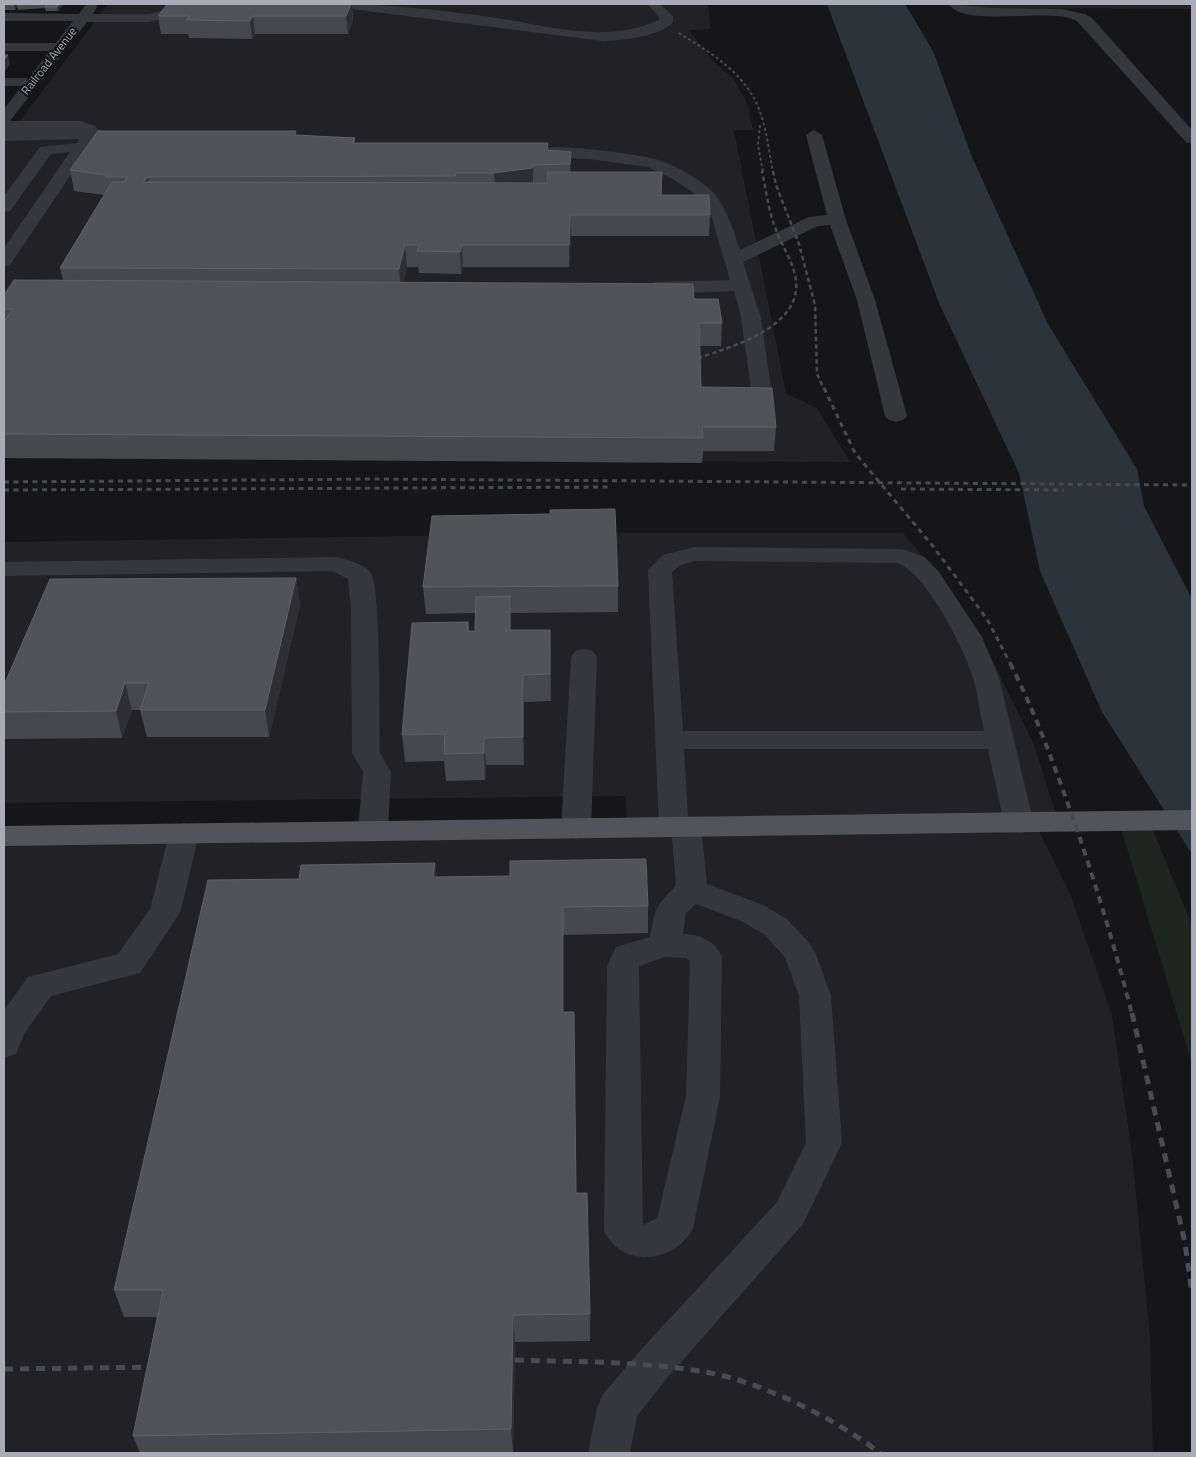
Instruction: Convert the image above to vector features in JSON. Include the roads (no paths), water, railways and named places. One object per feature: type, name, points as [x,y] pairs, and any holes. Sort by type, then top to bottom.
[{"type":"main road","points":[[4,836],[1192,820]]},
{"type":"street","name":"Railroad Avenue","points":[[4,119],[94,4]]},
{"type":"street","points":[[352,4],[508,18],[569,35],[631,33],[657,27],[666,22],[666,16],[653,4]]},
{"type":"street","points":[[956,4],[960,8],[978,11],[1060,12],[1075,14],[1087,21],[1192,139]]},
{"type":"street","points":[[4,17],[149,18],[182,11],[208,11]]},
{"type":"street","points":[[4,47],[60,47]]},
{"type":"street","points":[[4,82],[32,82]]},
{"type":"street","points":[[4,126],[80,126],[90,129],[91,132]]},
{"type":"street","points":[[4,261],[79,147],[91,132]]},
{"type":"street","points":[[4,136],[72,136],[91,132],[143,142]]},
{"type":"street","points":[[814,135],[838,220],[866,300],[896,416]]},
{"type":"street","points":[[4,207],[46,150],[79,147]]},
{"type":"street","points":[[522,151],[589,154],[652,163],[677,175],[706,194],[721,218],[751,318],[761,388]]},
{"type":"street","points":[[733,260],[815,221],[838,220]]},
{"type":"street","points":[[634,289],[741,285]]},
{"type":"street","points":[[692,890],[680,827],[669,740],[660,570],[672,560],[695,554],[902,556],[916,562],[930,577],[969,637],[986,678],[1019,823]]},
{"type":"street","points":[[4,569],[336,564],[360,575],[364,609],[366,754],[378,772],[373,831]]},
{"type":"street","points":[[576,828],[584,657]]},
{"type":"street","points":[[669,740],[1000,740]]},
{"type":"street","points":[[4,1045],[8,1030],[40,986],[129,964],[165,911],[184,834]]},
{"type":"street","points":[[665,945],[671,909],[692,890]]},
{"type":"street","points":[[609,1453],[618,1408],[653,1365],[790,1214],[824,1143],[815,996],[799,952],[776,927],[752,913],[692,890]]},
{"type":"street","points":[[665,945],[693,946],[706,956],[703,1097],[674,1228],[648,1242],[631,1240],[623,1232],[623,966],[627,956],[665,945]]},
{"type":"railway","points":[[679,33],[727,66],[746,86],[760,112],[773,172]]},
{"type":"railway","points":[[760,125],[758,145],[763,172]]},
{"type":"railway","points":[[698,358],[728,348],[762,333],[788,311],[795,297],[795,274],[773,220],[762,171]]},
{"type":"railway","points":[[773,171],[776,185],[799,244],[815,305],[817,374],[824,389]]},
{"type":"railway","points":[[824,388],[855,453],[880,483]]},
{"type":"railway","points":[[4,482],[374,479],[880,483]]},
{"type":"railway","points":[[880,483],[1192,485]]},
{"type":"railway","points":[[880,483],[932,545],[987,619],[1011,664]]},
{"type":"railway","points":[[4,490],[611,487]]},
{"type":"railway","points":[[901,489],[1064,490]]},
{"type":"railway","points":[[1011,664],[1037,722],[1080,839],[1099,897],[1132,1014]]},
{"type":"railway","points":[[1132,1013],[1185,1243],[1192,1293]]},
{"type":"railway","points":[[515,1360],[658,1366],[682,1368],[727,1377],[797,1403],[842,1427],[880,1453]]},
{"type":"railway","points":[[4,1369],[162,1367]]}]
